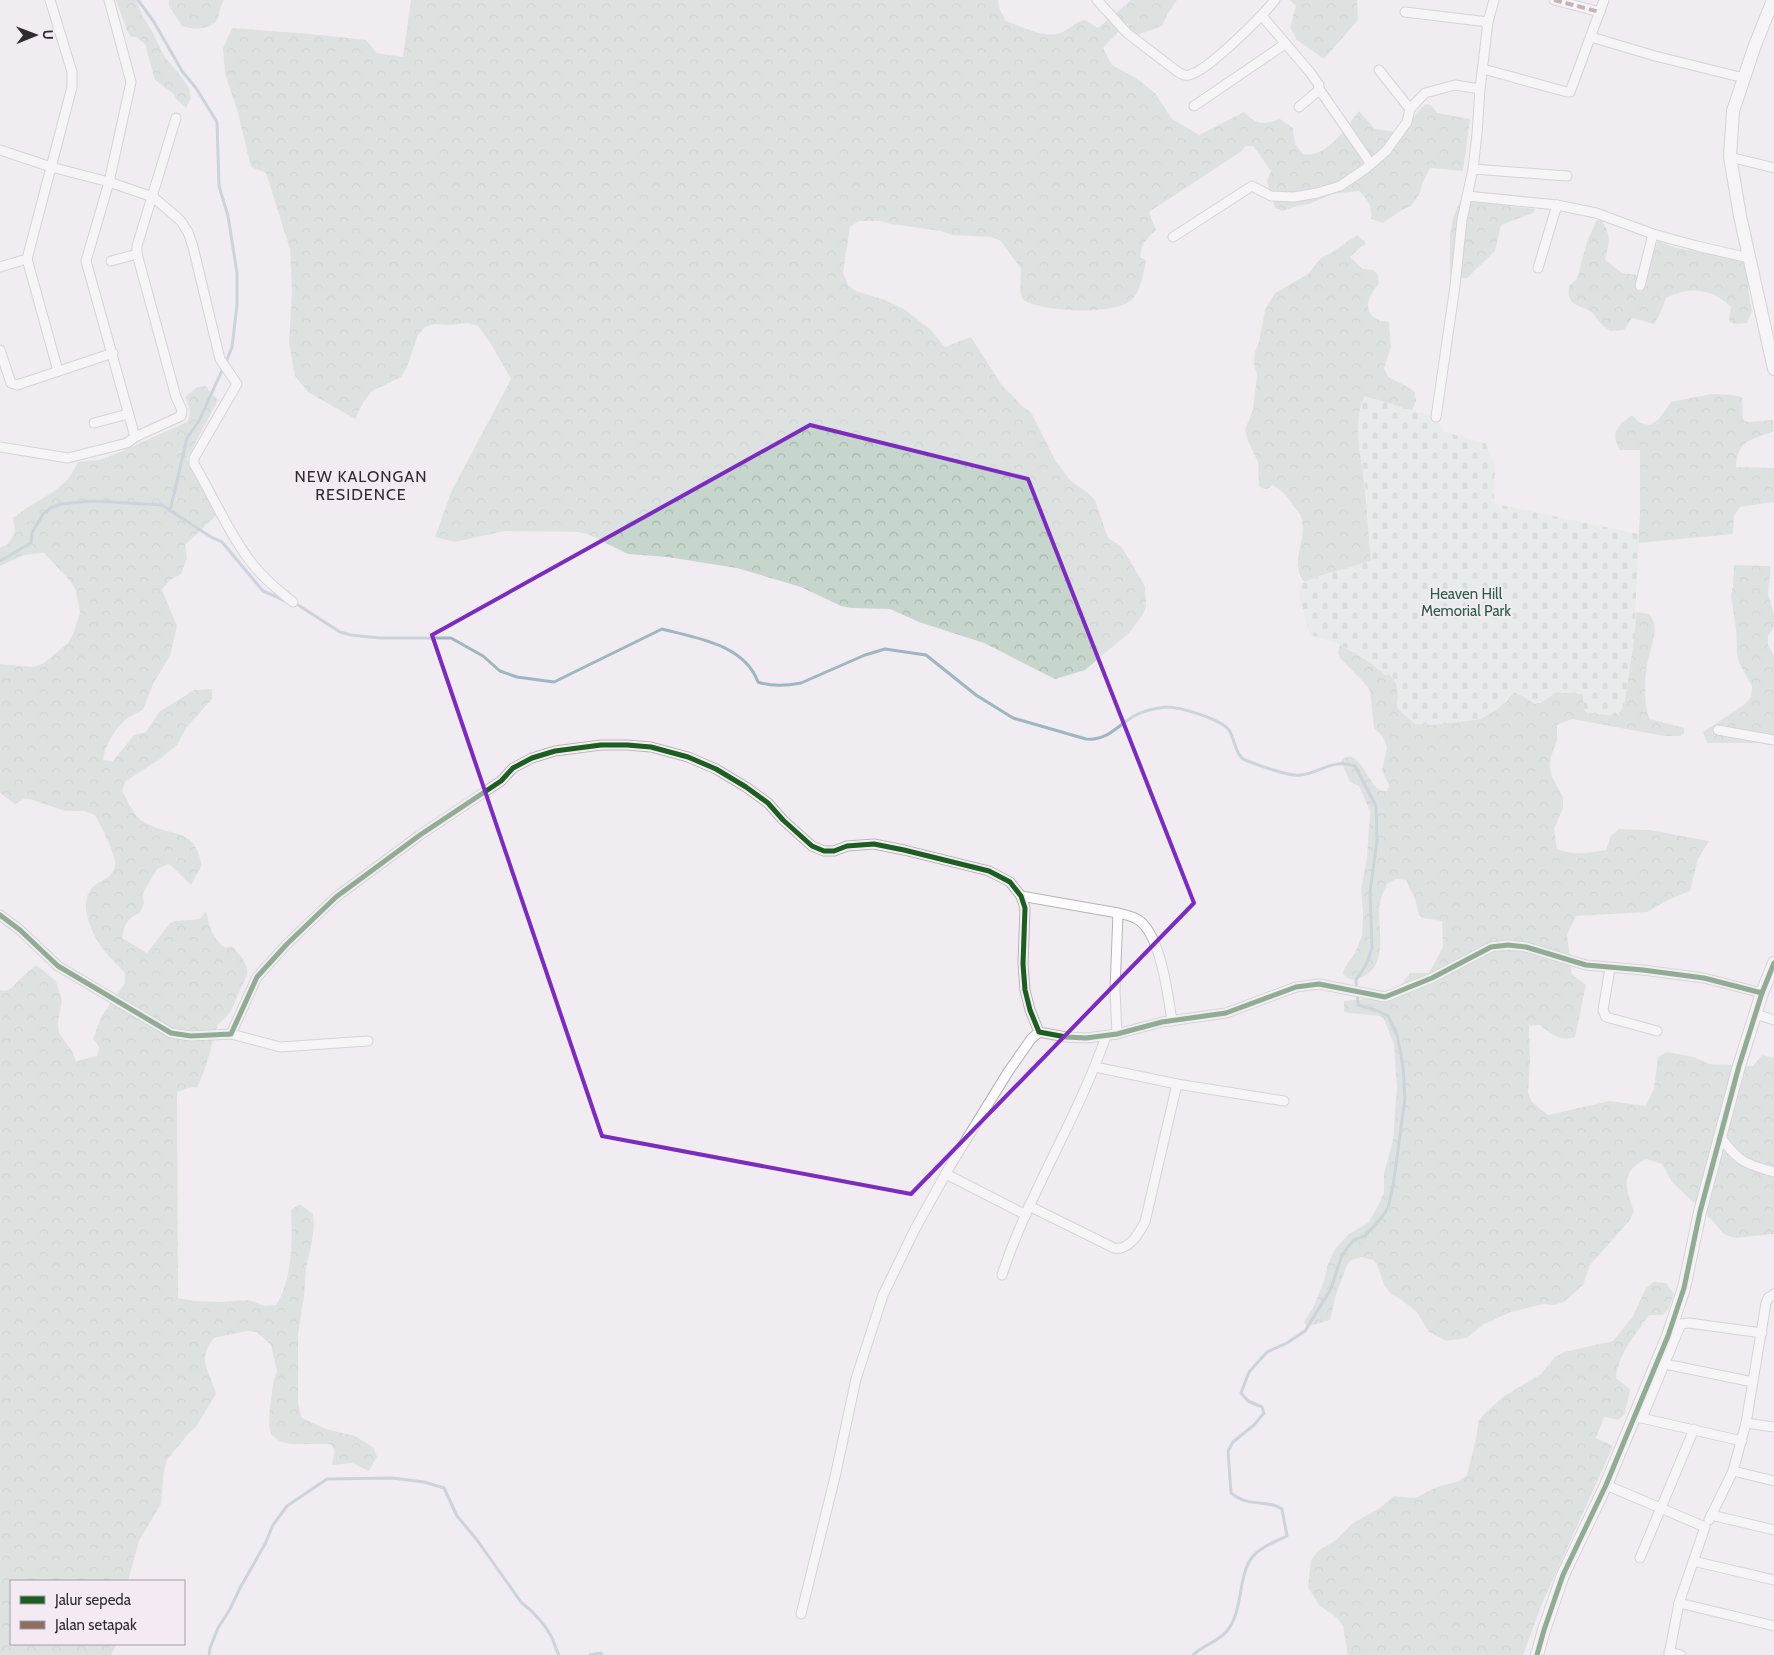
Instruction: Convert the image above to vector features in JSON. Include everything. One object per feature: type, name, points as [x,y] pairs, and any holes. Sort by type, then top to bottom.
[{"type":"street","points":[[50,0],[73,81],[27,259],[58,371]]},
{"type":"street","points":[[109,0],[131,82],[109,182],[86,261],[135,437]]},
{"type":"street","points":[[1097,0],[1128,34],[1178,72],[1186,75],[1195,72],[1221,53],[1262,16],[1276,0]]},
{"type":"street","points":[[1436,417],[1454,295],[1462,220],[1473,169],[1488,22],[1494,0]]},
{"type":"street","points":[[1554,0],[1600,12]]},
{"type":"street","points":[[1483,69],[1570,92],[1604,0]]},
{"type":"street","points":[[1773,0],[1734,110],[1730,157],[1740,216],[1774,370]]},
{"type":"street","points":[[1405,12],[1488,22]]},
{"type":"street","points":[[1262,16],[1309,71],[1319,85],[1319,89],[1371,164]]},
{"type":"street","points":[[1591,37],[1655,56],[1744,78]]},
{"type":"street","points":[[1194,106],[1285,44]]},
{"type":"street","points":[[1379,70],[1410,109]]},
{"type":"street","points":[[1173,236],[1252,186],[1271,196],[1294,197],[1340,186],[1386,151],[1407,122],[1410,109],[1425,93],[1455,85],[1480,89]]},
{"type":"street","points":[[1299,107],[1319,89]]},
{"type":"street","points":[[0,448],[68,458],[126,443],[181,416],[182,410],[176,398],[137,254],[137,246],[176,118]]},
{"type":"street","points":[[0,150],[51,167],[153,196],[180,220],[188,232],[204,288],[220,359],[236,384],[194,458],[194,464],[233,535],[251,562],[267,582],[293,602]]},
{"type":"street","points":[[1730,157],[1774,168]]},
{"type":"street","points":[[1473,169],[1567,176]]},
{"type":"street","points":[[1467,196],[1557,205],[1596,213],[1653,234],[1749,258]]},
{"type":"street","points":[[1538,268],[1557,205]]},
{"type":"street","points":[[1640,286],[1653,234]]},
{"type":"street","points":[[111,261],[137,254]]},
{"type":"street","points":[[0,267],[27,259]]},
{"type":"street","points":[[0,350],[10,384],[17,385],[113,353]]},
{"type":"street","points":[[94,423],[128,414]]},
{"type":"street","points":[[1718,730],[1774,740]]},
{"type":"street","points":[[231,1034],[248,995],[263,970],[287,944],[336,898],[420,835],[501,781],[513,768],[532,758],[555,751],[601,745],[651,747],[688,757],[716,769],[768,803],[783,820],[812,846],[818,849],[834,851],[847,846],[874,844],[989,871],[1010,882],[1021,896],[1025,908],[1023,964],[1025,990],[1030,1010],[1039,1032]]},
{"type":"street","points":[[1021,896],[1118,913],[1139,920],[1152,936],[1165,979],[1172,1021]]},
{"type":"street","points":[[1116,1034],[1115,990],[1118,913]]},
{"type":"street","points":[[0,915],[20,930],[58,966],[171,1033],[191,1036],[231,1034],[280,1047],[368,1041]]},
{"type":"street","points":[[1039,1032],[1066,1037],[1106,1036],[1172,1021],[1226,1013],[1296,988],[1319,984],[1385,997],[1432,978],[1491,947],[1508,945],[1526,947],[1586,965],[1704,978],[1762,993]]},
{"type":"street","points":[[1638,1418],[1684,1288],[1700,1212],[1739,1066],[1762,993],[1774,963]]},
{"type":"street","points":[[1610,968],[1603,1010],[1606,1017],[1657,1031]]},
{"type":"street","points":[[1756,1014],[1774,1020]]},
{"type":"street","points":[[801,1614],[856,1379],[883,1295],[910,1238],[946,1174],[1008,1072],[1031,1039],[1039,1032]]},
{"type":"street","points":[[1002,1275],[1029,1206],[1095,1067],[1106,1036]]},
{"type":"street","points":[[1095,1067],[1177,1084],[1284,1101]]},
{"type":"street","points":[[1029,1206],[1114,1248],[1124,1248],[1140,1232],[1145,1222],[1177,1084]]},
{"type":"street","points":[[1721,1138],[1734,1155],[1746,1164],[1774,1172]]},
{"type":"street","points":[[946,1174],[1026,1215]]},
{"type":"street","points":[[1681,1655],[1669,1654],[1678,1603],[1705,1527],[1733,1471],[1746,1424],[1767,1300],[1774,1294]]},
{"type":"street","points":[[1537,1655],[1563,1575],[1666,1364],[1681,1324],[1689,1323],[1762,1333]]},
{"type":"street","points":[[1666,1364],[1753,1382]]},
{"type":"street","points":[[1638,1418],[1742,1441]]},
{"type":"street","points":[[1746,1424],[1774,1427]]},
{"type":"street","points":[[1640,1558],[1694,1430]]},
{"type":"street","points":[[1733,1471],[1774,1481]]},
{"type":"street","points":[[1606,1485],[1705,1527]]},
{"type":"street","points":[[1711,1516],[1774,1530]]},
{"type":"street","points":[[1693,1561],[1774,1580]]},
{"type":"street","points":[[1678,1603],[1774,1626]]},
{"type":"highlighted area","points":[[810,425],[1028,479],[1194,903],[911,1194],[602,1136],[432,635]]},
{"type":"green space","points":[[116,0],[136,0],[164,56],[189,88],[191,98],[186,108],[176,99],[174,94],[155,80],[145,44],[136,37],[131,37],[128,33]]},
{"type":"green space","points":[[169,0],[224,0],[218,18],[214,23],[206,27],[190,28],[182,26],[169,6]]},
{"type":"green space","points":[[411,0],[998,0],[999,8],[1006,21],[1037,33],[1051,35],[1061,33],[1078,22],[1085,20],[1098,28],[1131,0],[1177,0],[1162,26],[1134,36],[1127,23],[1103,48],[1112,65],[1136,78],[1155,93],[1172,119],[1199,135],[1244,112],[1260,123],[1280,119],[1293,128],[1295,144],[1303,154],[1312,154],[1328,147],[1359,111],[1375,129],[1405,133],[1417,112],[1426,104],[1431,105],[1437,113],[1470,119],[1463,171],[1430,168],[1420,193],[1411,206],[1383,223],[1371,219],[1369,203],[1359,191],[1333,194],[1309,204],[1283,211],[1275,208],[1267,181],[1271,171],[1253,146],[1246,146],[1239,153],[1149,212],[1156,230],[1141,249],[1141,258],[1146,260],[1141,283],[1133,299],[1119,306],[1107,309],[1060,309],[1045,307],[1023,300],[1020,291],[1021,269],[1001,241],[991,237],[952,235],[941,231],[880,221],[859,221],[850,227],[843,273],[848,285],[856,291],[885,300],[904,309],[930,329],[945,347],[971,337],[1001,384],[1022,406],[1031,412],[1055,460],[1070,480],[1095,500],[1108,538],[1121,546],[1145,586],[1146,607],[1142,616],[1129,633],[1085,670],[1055,679],[984,643],[919,622],[890,609],[841,606],[801,587],[737,568],[667,557],[628,554],[588,534],[578,532],[505,531],[455,542],[435,537],[452,490],[511,379],[491,344],[478,326],[468,323],[435,324],[425,327],[418,335],[407,367],[401,377],[372,391],[364,401],[355,419],[308,392],[295,376],[289,343],[292,292],[290,249],[266,173],[251,167],[238,113],[225,74],[223,48],[232,28],[366,40],[377,53],[403,57]]},
{"type":"green space","points":[[1290,0],[1357,0],[1358,20],[1324,59],[1297,40],[1290,27],[1296,6]]},
{"type":"green space","points":[[1465,189],[1477,193],[1487,203],[1535,209],[1533,213],[1501,225],[1495,251],[1467,278],[1452,278],[1450,272],[1450,234],[1453,218]]},
{"type":"green space","points":[[1601,220],[1607,230],[1609,239],[1605,260],[1622,273],[1644,276],[1658,241],[1677,248],[1734,258],[1743,248],[1748,263],[1748,288],[1752,311],[1747,323],[1734,324],[1729,321],[1731,307],[1716,296],[1700,291],[1692,291],[1675,294],[1666,298],[1654,324],[1632,318],[1624,330],[1610,331],[1591,312],[1571,301],[1569,297],[1569,286],[1577,279],[1587,242],[1596,221]]},
{"type":"green space","points":[[1357,235],[1366,245],[1362,246],[1350,257],[1363,269],[1373,270],[1377,273],[1379,284],[1370,296],[1368,308],[1374,317],[1389,322],[1391,347],[1384,368],[1388,377],[1415,392],[1416,401],[1412,411],[1395,406],[1359,424],[1371,561],[1304,582],[1298,566],[1303,533],[1300,515],[1286,495],[1278,489],[1272,485],[1266,489],[1259,486],[1258,462],[1245,430],[1253,410],[1257,375],[1254,364],[1255,352],[1259,342],[1265,310],[1275,293],[1308,274],[1322,257]]},
{"type":"green space","points":[[205,386],[218,400],[187,459],[192,466],[209,479],[223,509],[185,545],[187,558],[181,574],[169,581],[162,590],[177,626],[170,656],[153,684],[143,710],[125,720],[117,729],[108,744],[103,760],[113,761],[134,735],[146,732],[159,712],[194,690],[212,689],[212,699],[187,727],[177,745],[160,759],[126,781],[122,791],[140,820],[188,838],[198,852],[202,865],[191,885],[169,864],[157,869],[143,893],[144,903],[140,913],[127,922],[122,938],[147,953],[170,923],[200,919],[206,911],[214,936],[225,948],[232,946],[243,960],[247,969],[246,977],[232,1008],[227,1016],[218,1024],[197,1088],[192,1087],[177,1092],[178,1298],[219,1302],[249,1300],[265,1306],[276,1305],[288,1272],[292,1233],[291,1210],[300,1204],[313,1214],[314,1227],[306,1268],[298,1335],[298,1404],[302,1418],[326,1429],[355,1436],[374,1448],[377,1457],[369,1471],[352,1463],[332,1465],[334,1451],[330,1444],[290,1444],[279,1441],[271,1434],[269,1425],[270,1406],[277,1371],[271,1345],[257,1332],[247,1331],[214,1338],[205,1359],[216,1394],[196,1427],[167,1460],[164,1470],[161,1504],[139,1541],[128,1580],[10,1580],[10,1645],[116,1645],[111,1655],[0,1655],[0,990],[12,988],[36,965],[56,981],[62,1002],[58,1022],[59,1033],[72,1051],[76,1061],[97,1056],[99,1047],[93,1039],[101,1017],[125,983],[125,973],[100,945],[86,913],[89,892],[94,886],[110,875],[115,865],[111,847],[95,815],[85,811],[65,811],[30,799],[24,799],[15,804],[0,793],[0,664],[34,667],[44,663],[68,643],[80,613],[76,591],[71,582],[44,553],[24,555],[0,566],[0,548],[8,544],[15,532],[13,518],[62,485],[78,462],[100,460],[187,422],[190,413],[185,397],[197,387]]},
{"type":"green space","points":[[1711,394],[1742,397],[1743,420],[1748,422],[1773,420],[1774,431],[1747,442],[1739,451],[1736,467],[1774,468],[1774,502],[1740,507],[1734,516],[1733,534],[1638,543],[1640,450],[1620,450],[1615,434],[1619,426],[1632,415],[1640,423],[1650,425],[1659,419],[1671,402]]},
{"type":"green space","name":"Heaven Hill Memorial Park","points":[[1365,396],[1428,415],[1438,421],[1444,432],[1486,443],[1494,462],[1494,499],[1496,504],[1639,534],[1634,638],[1624,705],[1618,716],[1587,713],[1584,709],[1583,694],[1557,692],[1535,704],[1521,695],[1511,695],[1498,709],[1481,719],[1435,725],[1415,724],[1397,707],[1397,685],[1390,674],[1385,675],[1370,662],[1341,645],[1310,635],[1299,596],[1301,584],[1320,576],[1371,561],[1366,491],[1358,429],[1361,406]]},
{"type":"green space","points":[[1734,565],[1771,566],[1768,594],[1774,614],[1774,627],[1768,636],[1768,645],[1774,655],[1774,743],[1707,743],[1703,732],[1744,705],[1751,697],[1752,686],[1739,663],[1737,653],[1736,629],[1731,596]]},
{"type":"green space","points":[[1636,612],[1649,614],[1653,619],[1655,630],[1646,673],[1645,690],[1648,714],[1650,719],[1684,728],[1684,733],[1680,736],[1664,736],[1572,719],[1557,725],[1557,740],[1551,757],[1550,767],[1552,777],[1563,797],[1563,808],[1554,829],[1557,849],[1575,853],[1606,850],[1611,836],[1619,829],[1650,830],[1709,841],[1698,859],[1690,891],[1670,899],[1647,912],[1576,916],[1567,935],[1572,974],[1586,985],[1575,1037],[1560,1038],[1539,1025],[1529,1026],[1530,1060],[1528,1093],[1532,1102],[1548,1115],[1610,1101],[1646,1106],[1654,1088],[1658,1057],[1667,1052],[1694,1057],[1709,1064],[1753,1066],[1762,1055],[1774,1058],[1774,1234],[1735,1238],[1724,1234],[1672,1182],[1662,1164],[1646,1159],[1637,1164],[1628,1175],[1627,1188],[1634,1212],[1629,1221],[1590,1265],[1583,1285],[1564,1302],[1554,1305],[1543,1304],[1511,1312],[1484,1324],[1467,1338],[1446,1341],[1428,1331],[1417,1312],[1391,1294],[1384,1285],[1377,1264],[1373,1260],[1361,1257],[1350,1261],[1347,1265],[1336,1295],[1330,1320],[1307,1327],[1304,1322],[1313,1308],[1335,1249],[1349,1234],[1369,1222],[1380,1202],[1384,1192],[1384,1173],[1393,1140],[1397,1088],[1394,1045],[1384,1019],[1380,1016],[1344,1011],[1344,1001],[1381,1000],[1400,986],[1410,973],[1429,973],[1443,947],[1442,921],[1423,918],[1419,915],[1415,899],[1406,880],[1396,879],[1387,884],[1381,900],[1379,911],[1380,944],[1376,965],[1370,973],[1360,978],[1351,979],[1343,974],[1344,969],[1356,951],[1362,935],[1361,890],[1367,858],[1370,811],[1359,786],[1350,782],[1341,761],[1346,757],[1352,757],[1361,765],[1377,788],[1387,791],[1389,786],[1382,770],[1387,747],[1382,736],[1374,728],[1370,691],[1340,658],[1338,653],[1340,645],[1370,662],[1385,675],[1390,674],[1397,685],[1397,707],[1425,725],[1481,719],[1506,702],[1511,695],[1521,695],[1540,703],[1557,692],[1583,694],[1584,709],[1624,705]]},
{"type":"green space","points":[[1654,1282],[1666,1283],[1674,1294],[1669,1308],[1663,1315],[1649,1315],[1628,1345],[1620,1361],[1616,1378],[1630,1389],[1625,1414],[1618,1420],[1604,1417],[1596,1438],[1613,1446],[1542,1604],[1523,1655],[1348,1655],[1343,1626],[1337,1618],[1319,1605],[1308,1587],[1311,1560],[1318,1551],[1336,1540],[1353,1523],[1380,1508],[1394,1496],[1415,1498],[1437,1487],[1459,1481],[1467,1475],[1479,1420],[1486,1412],[1503,1397],[1541,1374],[1555,1357],[1564,1352],[1613,1341],[1633,1316],[1646,1288]]},
{"type":"waterway","points":[[138,0],[154,22],[182,71],[196,88],[217,122],[219,186],[228,216],[237,273],[237,305],[232,347],[226,362]]},
{"type":"waterway","points":[[170,511],[187,438],[199,421],[223,368]]},
{"type":"waterway","points":[[0,561],[31,543],[32,533],[43,514],[61,504],[93,501],[162,505],[211,537],[222,542],[263,591],[286,601]]},
{"type":"waterway","points":[[295,603],[340,632],[380,638],[451,638],[483,656],[500,671],[517,677],[554,682],[662,629],[704,640],[730,651],[742,659],[751,669],[758,682],[763,684],[784,685],[801,683],[865,655],[885,649],[926,655],[976,695],[1013,718],[1086,739],[1107,735],[1136,715],[1166,707],[1200,714],[1225,726],[1229,730],[1237,751],[1242,758],[1272,770],[1300,775],[1333,765],[1347,764],[1355,766],[1376,806],[1377,840],[1370,892],[1372,948],[1366,965],[1356,980],[1358,1005],[1388,1016],[1397,1035],[1403,1066],[1405,1099],[1393,1186],[1388,1208],[1382,1217],[1365,1236],[1354,1240],[1347,1248],[1341,1258],[1331,1289],[1305,1331],[1287,1343],[1267,1352],[1249,1372],[1241,1393],[1248,1401],[1262,1407],[1264,1413],[1254,1425],[1233,1442],[1228,1451],[1231,1493],[1238,1498],[1251,1502],[1271,1504],[1282,1509],[1287,1536],[1266,1546],[1252,1557],[1247,1566],[1233,1622],[1223,1635],[1193,1655]]},
{"type":"waterway","points":[[209,1655],[218,1628],[265,1544],[273,1525],[287,1506],[327,1479],[392,1478],[424,1482],[444,1488],[457,1516],[477,1540],[521,1602],[545,1627],[559,1655]]},
{"type":"waterway","points":[[590,1655],[601,1653],[602,1655]]},
{"type":"marked path","points":[[1554,0],[1600,12]]},
{"type":"cycle path","points":[[0,915],[20,930],[58,966],[171,1033],[191,1036],[231,1034],[257,977],[287,944],[336,897],[420,835],[501,781],[513,768],[532,758],[555,751],[601,745],[627,745],[651,747],[688,757],[716,769],[768,803],[783,820],[812,846],[824,851],[834,851],[847,846],[874,844],[989,871],[1010,882],[1021,896],[1025,908],[1023,964],[1025,990],[1030,1010],[1039,1032],[1066,1037],[1086,1038],[1117,1034],[1162,1022],[1226,1013],[1296,987],[1319,984],[1385,997],[1432,978],[1491,947],[1508,945],[1526,947],[1586,965],[1704,978],[1762,993]]},
{"type":"cycle path","points":[[1537,1655],[1563,1575],[1606,1485],[1668,1336],[1684,1288],[1700,1212],[1739,1066],[1762,993],[1774,963]]},
{"type":"district","name":"NEW KALONGAN RESIDENCE","points":[[361,485]]}]
